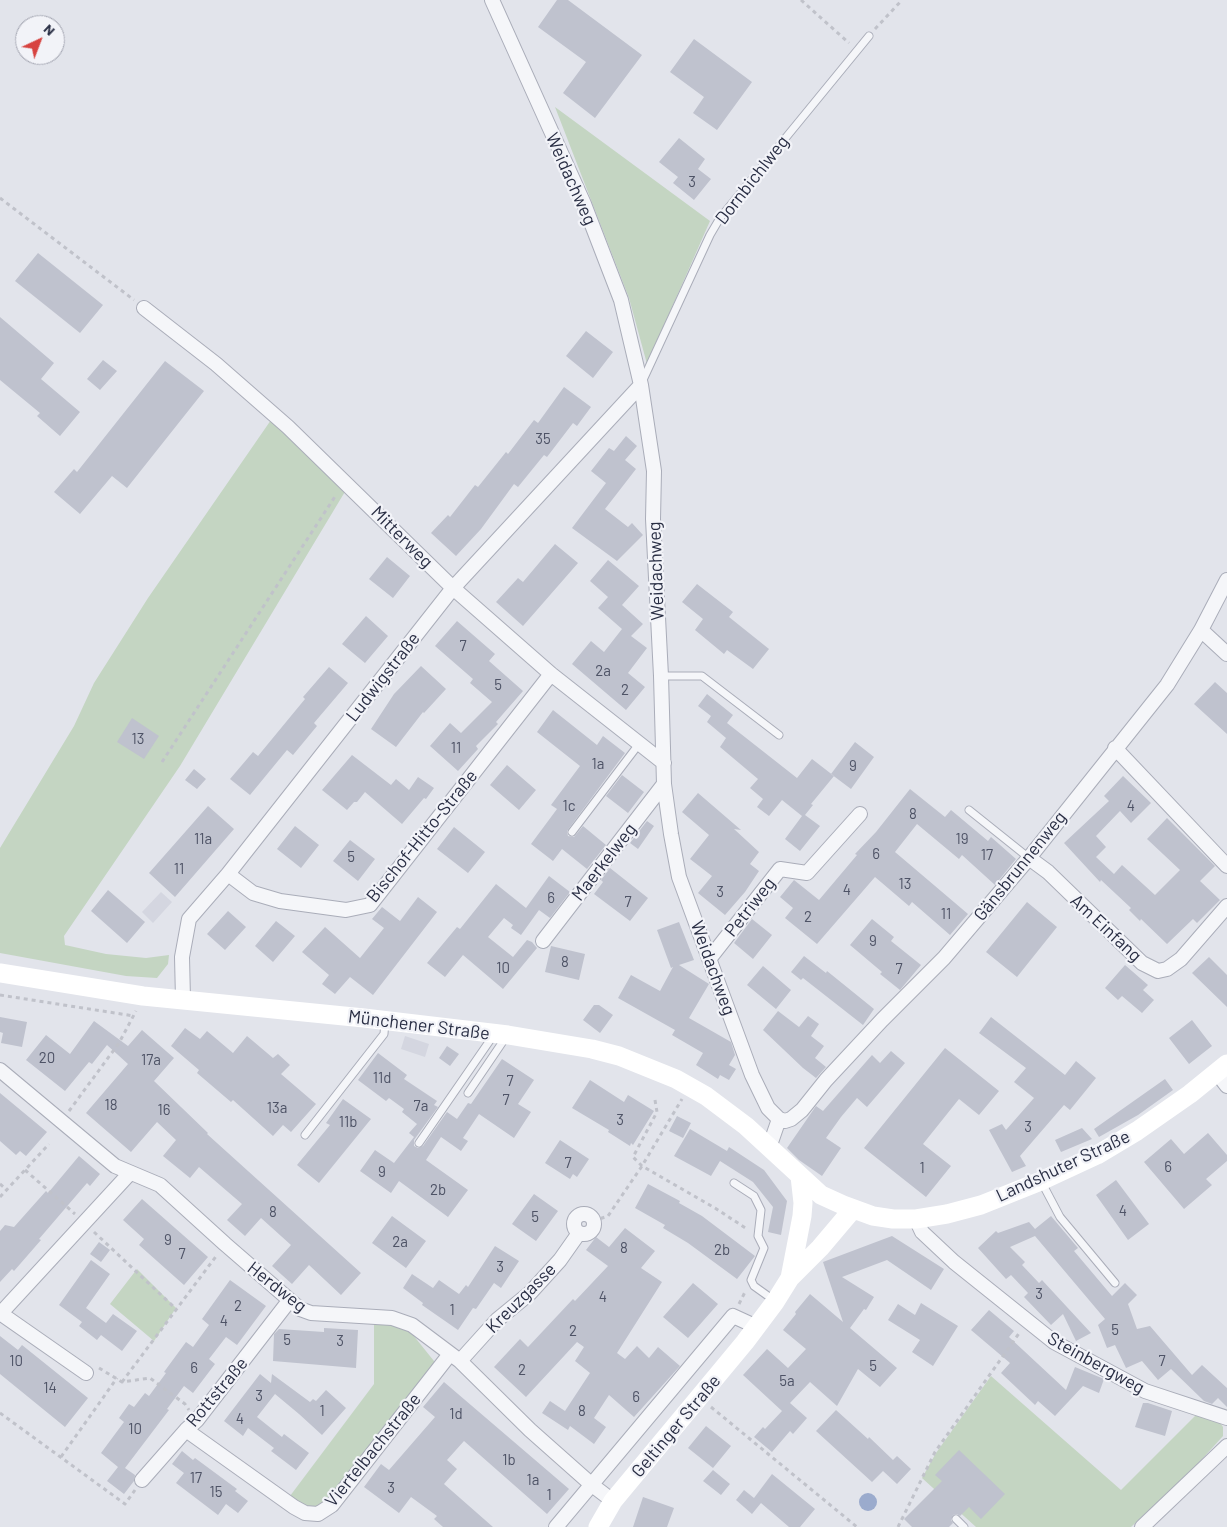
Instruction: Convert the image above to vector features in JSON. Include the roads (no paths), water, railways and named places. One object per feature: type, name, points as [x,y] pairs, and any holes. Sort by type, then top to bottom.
[{"type":"main road","name":"Münchener Straße","points":[[0,973],[114,993],[386,1020],[501,1034],[592,1049],[620,1056],[690,1086],[723,1107],[800,1176]]},
{"type":"main road","name":"Landshuter Straße","points":[[800,1176],[821,1195],[873,1216],[916,1219],[947,1214],[981,1205],[1040,1181],[1096,1154],[1137,1131],[1224,1075]]},
{"type":"main road","name":"Geltinger Straße","points":[[790,1278],[802,1216],[800,1176]]},
{"type":"main road","name":"Geltinger Straße","points":[[598,1527],[613,1501],[757,1327],[776,1302],[790,1278],[820,1248],[853,1209]]},
{"type":"street","name":"Weidachweg","points":[[492,0],[584,204],[621,300],[641,384],[654,471],[653,519],[664,784],[679,877],[752,1075],[768,1108],[779,1120]]},
{"type":"street","name":"Mitterweg","points":[[144,308],[216,364],[288,427],[453,588],[551,674],[664,763]]},
{"type":"street","name":"Ludwigstraße","points":[[183,999],[182,956],[189,919],[228,874],[453,588],[641,384]]},
{"type":"street","name":"Gänsbrunnenweg","points":[[779,1120],[791,1119],[802,1110],[826,1080],[882,1020],[944,958],[1029,858],[1167,685],[1201,630],[1227,580]]},
{"type":"street","points":[[1201,630],[1227,654]]},
{"type":"street","name":"Bischof-Hitto-Straße","points":[[228,874],[253,893],[280,901],[346,910],[370,905],[551,674]]},
{"type":"street","points":[[1115,748],[1227,866]]},
{"type":"street","name":"Maerkelweg","points":[[543,941],[664,784]]},
{"type":"street","name":"Petriweg","points":[[710,958],[780,869],[807,873],[860,814]]},
{"type":"street","name":"Am Einfang","points":[[1029,858],[1048,872],[1142,963],[1158,971],[1167,969],[1181,959],[1227,906]]},
{"type":"street","name":"Herdweg","points":[[0,1070],[115,1166],[160,1185],[289,1302],[300,1309],[311,1313],[392,1318],[412,1324],[455,1357],[530,1430],[613,1501]]},
{"type":"street","points":[[769,1148],[779,1120]]},
{"type":"street","points":[[86,1373],[0,1313],[130,1172]]},
{"type":"street","name":"Steinbergweg","points":[[916,1219],[922,1232],[954,1262],[1054,1342],[1145,1391],[1227,1418]]},
{"type":"street","name":"Kreuzgasse","points":[[455,1357],[530,1293],[560,1260],[578,1233],[587,1234],[593,1229],[593,1221]]},
{"type":"street","name":"Rottstraße","points":[[142,1480],[197,1420],[289,1302]]},
{"type":"street","name":"Geltinger Straße","points":[[556,1527],[733,1316],[757,1327]]},
{"type":"street","name":"Viertelbachstraße","points":[[186,1430],[294,1507],[305,1513],[318,1514],[332,1505],[455,1357]]},
{"type":"street","points":[[1142,1527],[1227,1446]]},
{"type":"lane","name":"Dornbichlweg","points":[[641,384],[710,235],[720,218],[869,36]]},
{"type":"lane","points":[[661,676],[702,676],[779,735]]},
{"type":"lane","points":[[572,832],[639,744]]},
{"type":"lane","points":[[969,810],[1029,858]]},
{"type":"lane","points":[[305,1135],[384,1034],[386,1020]]},
{"type":"lane","points":[[468,1093],[501,1034]]},
{"type":"lane","points":[[419,1142],[501,1034]]},
{"type":"lane","points":[[1040,1181],[1060,1217],[1115,1283]]},
{"type":"lane","points":[[734,1183],[754,1196],[761,1210],[758,1236],[764,1248],[751,1280],[754,1286],[776,1302]]},
{"type":"lane","points":[[956,1520],[964,1527]]},
{"type":"water","points":[[868,1493],[874,1496],[877,1502],[874,1508],[868,1511],[862,1508],[859,1502],[862,1496]]}]
